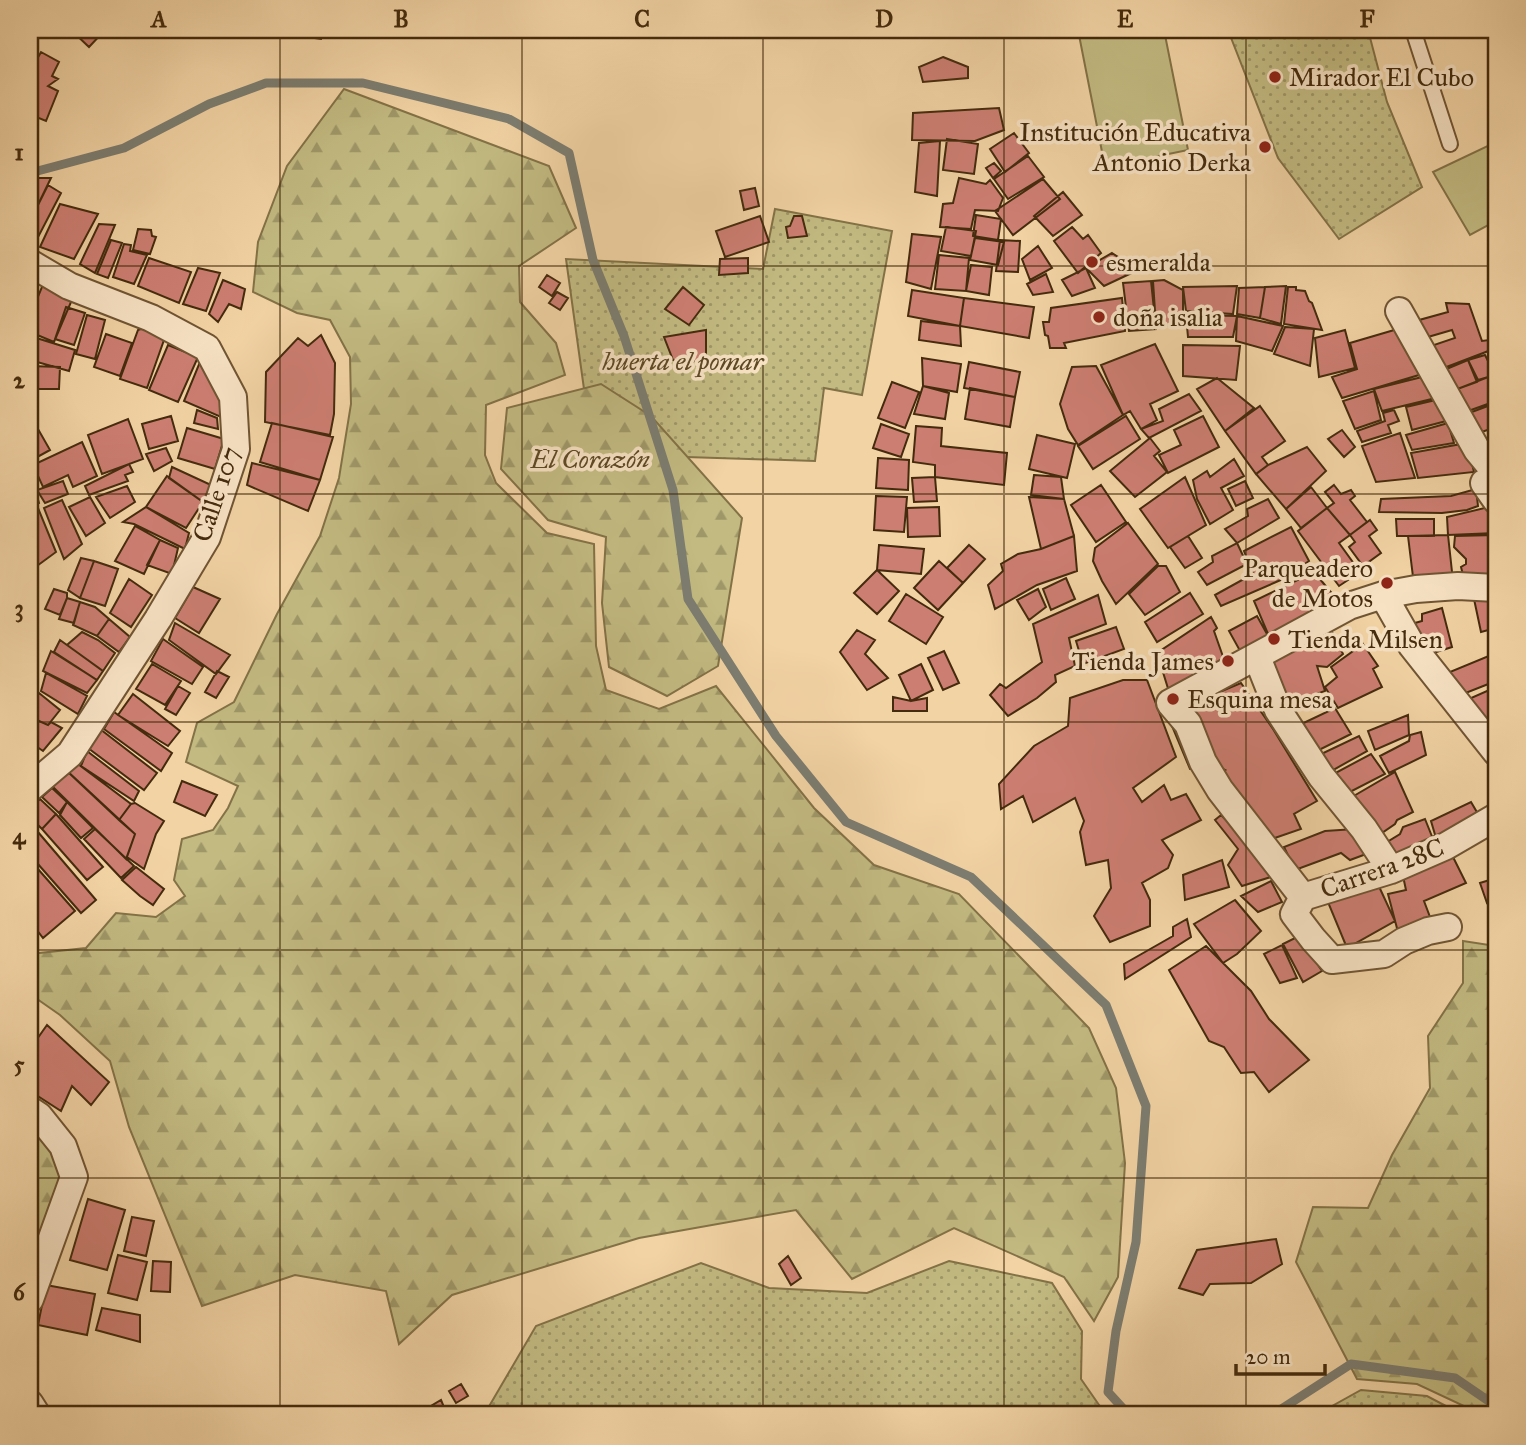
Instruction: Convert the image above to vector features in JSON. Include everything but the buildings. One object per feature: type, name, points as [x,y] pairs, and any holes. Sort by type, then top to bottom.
[{"type":"street","name":"Calle 107","points":[[30,263],[69,286],[151,318],[207,348],[233,397],[236,449],[207,537],[158,619],[70,754],[30,788]]},
{"type":"street","points":[[1399,311],[1477,450],[1496,475],[1484,483],[1496,500]]},
{"type":"street","points":[[1448,928],[1429,931],[1384,954],[1332,960],[1294,914],[1303,897],[1220,790],[1203,762],[1188,724],[1170,703],[1349,606],[1383,595],[1458,586],[1496,588]]},
{"type":"street","points":[[1383,595],[1412,646],[1496,752]]},
{"type":"street","points":[[1257,657],[1278,710],[1321,776],[1364,829],[1391,870]]},
{"type":"street","name":"Carrera 28C","points":[[1303,897],[1391,870],[1446,846],[1496,817]]},
{"type":"street","points":[[30,1110],[63,1146],[74,1178],[30,1299]]},
{"type":"street","points":[[30,1404],[37,1415]]},
{"type":"lane","points":[[1413,30],[1450,144]]},
{"type":"green space","points":[[1078,30],[1164,30],[1188,150],[1105,167]]},
{"type":"green space","points":[[1228,30],[1368,30],[1387,102],[1422,187],[1339,239],[1278,158]]},
{"type":"green space","points":[[344,89],[549,166],[576,228],[519,266],[520,302],[556,343],[565,375],[486,405],[485,455],[496,483],[547,533],[594,544],[596,646],[606,690],[659,709],[716,686],[814,808],[874,865],[959,894],[1089,1028],[1116,1088],[1125,1163],[1118,1277],[1094,1321],[1064,1277],[954,1228],[852,1279],[796,1210],[639,1238],[452,1295],[399,1344],[386,1291],[295,1275],[202,1306],[129,1127],[110,1061],[60,1015],[30,994],[30,954],[86,948],[116,913],[156,917],[185,896],[174,880],[182,839],[213,830],[228,808],[238,786],[186,762],[197,723],[234,702],[277,614],[320,536],[339,478],[351,404],[350,357],[330,320],[297,313],[253,292],[258,242],[287,166]]},
{"type":"green space","points":[[1496,142],[1496,221],[1470,235],[1433,172]]},
{"type":"green space","name":"huerta el pomar","points":[[775,209],[892,231],[862,395],[824,388],[815,461],[593,454],[566,259],[763,269]]},
{"type":"green space","name":"El Corazón","points":[[601,384],[651,416],[742,518],[718,666],[667,696],[609,667],[602,603],[606,537],[548,520],[501,469],[507,408]]},
{"type":"green space","points":[[1463,941],[1496,946],[1496,1415],[1483,1415],[1417,1384],[1357,1379],[1296,1262],[1313,1207],[1368,1208],[1392,1155],[1430,1088],[1428,1036],[1463,983]]},
{"type":"green space","points":[[30,1133],[37,1135],[55,1152],[64,1178],[30,1277]]},
{"type":"green space","points":[[949,1261],[1052,1283],[1082,1331],[1081,1379],[1106,1415],[484,1415],[536,1326],[701,1263],[769,1288],[867,1293]]},
{"type":"green space","points":[[1361,1390],[1427,1396],[1463,1415],[1316,1415]]},
{"type":"waterway","points":[[30,173],[124,148],[209,104],[266,83],[363,83],[509,119],[569,153],[593,260],[624,336],[673,490],[688,599],[776,736],[846,822],[971,877],[1106,1005],[1146,1106],[1136,1242],[1116,1331],[1108,1392],[1129,1415]]},
{"type":"waterway","points":[[1272,1415],[1351,1364],[1455,1378],[1496,1406]]},
{"type":"place","name":"Mirador El Cubo","points":[[1275,77]]},
{"type":"place","name":"Institución Educativa Antonio Derka","points":[[1265,147]]},
{"type":"place","name":"esmeralda","points":[[1092,262]]},
{"type":"place","name":"doña isalia","points":[[1099,317]]},
{"type":"place","name":"Parqueadero de Motos","points":[[1387,583]]},
{"type":"place","name":"Tienda Milsen","points":[[1274,639]]},
{"type":"place","name":"Tienda James","points":[[1228,661]]},
{"type":"place","name":"Esquina mesa","points":[[1173,699]]}]
